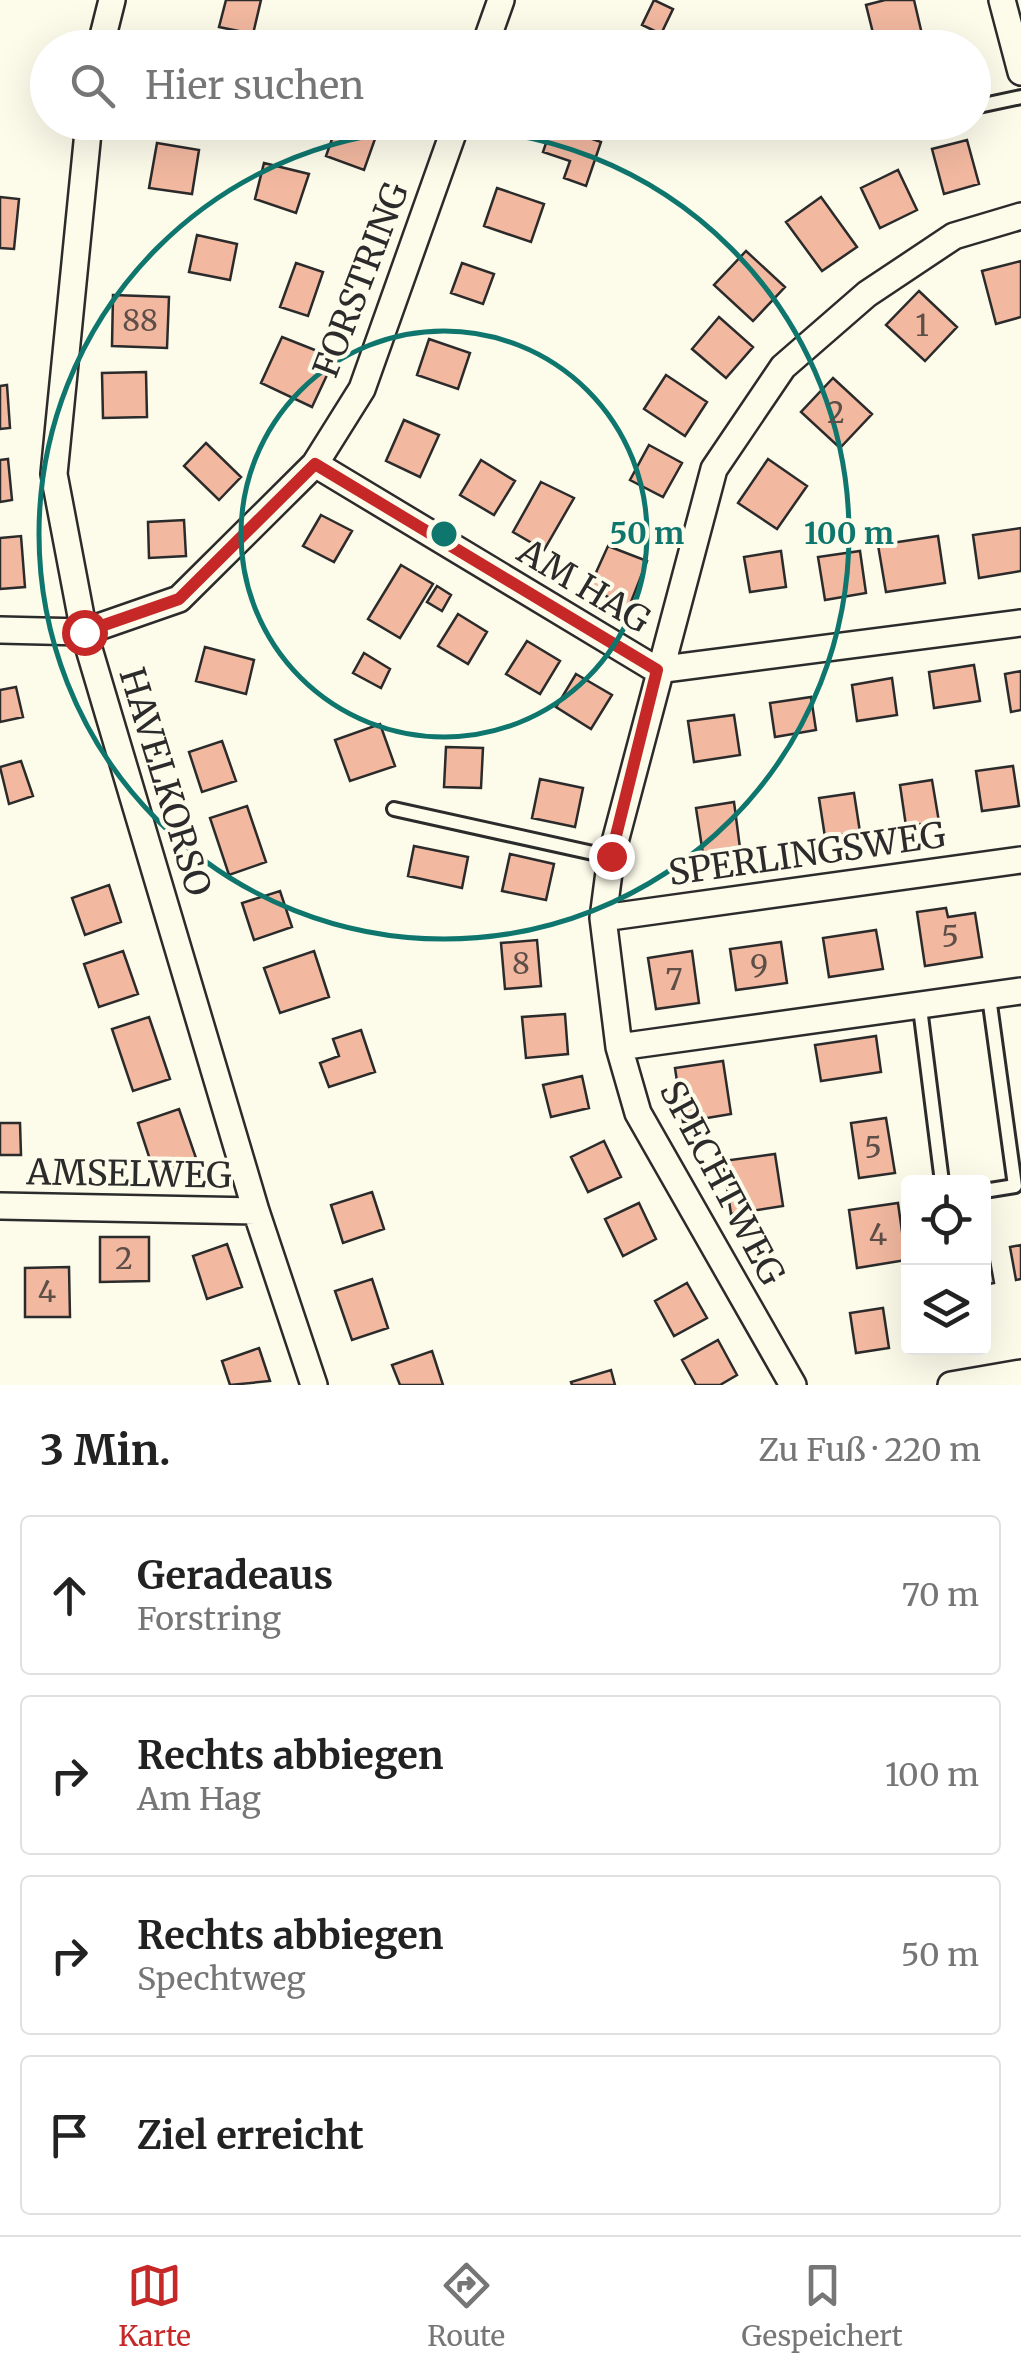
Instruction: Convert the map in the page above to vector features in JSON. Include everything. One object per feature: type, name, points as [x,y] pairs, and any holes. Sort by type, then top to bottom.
[{"type":"street","points":[[104,30],[112,0]]},
{"type":"street","points":[[491,30],[502,0]]},
{"type":"street","points":[[1002,0],[1021,72]]},
{"type":"street","name":"HAVELKORSO","points":[[87,140],[54,474],[84,632],[256,1211],[314,1385]]},
{"type":"street","name":"FORSTRING","points":[[84,632],[179,599],[315,464],[362,388],[452,140]]},
{"type":"street","name":"SPECHTWEG","points":[[793,1385],[638,1113],[619,1047],[603,918],[611,856],[657,670],[714,469],[783,368],[867,294],[954,236],[1021,216]]},
{"type":"street","name":"AM HAG","points":[[315,464],[657,670],[1021,624]]},
{"type":"street","points":[[0,630],[84,632]]},
{"type":"street","name":"SPERLINGSWEG","points":[[603,918],[1021,860]]},
{"type":"street","points":[[619,1047],[1021,991]]},
{"type":"street","name":"AMSELWEG","points":[[0,1206],[256,1211]]},
{"type":"street","points":[[952,1385],[1021,1373]]},
{"type":"lane","points":[[991,103],[1021,97]]},
{"type":"lane","points":[[394,809],[611,856]]},
{"type":"lane","points":[[989,997],[1015,1186],[991,1190]]},
{"type":"lane","points":[[920,1008],[941,1175]]},
{"type":"building","points":[[226,0],[261,0],[254,30],[219,27]]},
{"type":"building","points":[[654,0],[673,9],[663,30],[642,25]]},
{"type":"building","points":[[885,0],[914,0],[921,30],[872,30],[866,5]]},
{"type":"building","points":[[332,140],[375,140],[364,170],[326,156]]},
{"type":"building","points":[[547,140],[601,142],[586,186],[564,178],[570,161],[543,152]]},
{"type":"building","points":[[967,140],[979,184],[944,194],[932,149]]},
{"type":"building","points":[[157,143],[199,150],[192,194],[149,188]]},
{"type":"building","points":[[264,163],[309,174],[296,213],[255,199]]},
{"type":"building","points":[[898,170],[917,210],[880,228],[861,188]]},
{"type":"building","points":[[497,188],[544,204],[531,242],[484,226]]},
{"type":"building","points":[[0,197],[19,199],[14,249],[0,248]]},
{"type":"building","points":[[821,197],[857,247],[822,271],[786,222]]},
{"type":"building","points":[[197,235],[237,244],[230,280],[189,272]]},
{"type":"building","points":[[746,251],[785,287],[753,321],[714,285]]},
{"type":"building","points":[[1021,261],[1021,317],[996,324],[982,271]]},
{"type":"building","points":[[296,263],[323,272],[308,316],[280,307]]},
{"type":"building","points":[[462,263],[494,274],[483,304],[451,293]]},
{"type":"building","points":[[919,291],[957,327],[925,361],[886,325]]},
{"type":"building","points":[[113,295],[169,297],[167,348],[112,346]]},
{"type":"building","points":[[719,317],[753,347],[726,378],[692,349]]},
{"type":"building","points":[[282,337],[335,358],[312,407],[261,383]]},
{"type":"building","points":[[429,339],[470,353],[458,389],[417,375]]},
{"type":"building","points":[[146,372],[147,417],[103,418],[102,373]]},
{"type":"building","points":[[666,375],[707,402],[685,436],[644,409]]},
{"type":"building","points":[[833,378],[872,414],[840,448],[801,412]]},
{"type":"building","points":[[7,385],[10,428],[0,429],[0,386]]},
{"type":"building","points":[[404,420],[439,435],[420,477],[386,461]]},
{"type":"building","points":[[206,443],[241,477],[219,500],[184,466]]},
{"type":"building","points":[[649,445],[682,463],[663,497],[630,480]]},
{"type":"building","points":[[8,459],[12,500],[0,502],[0,460]]},
{"type":"building","points":[[768,459],[807,486],[777,529],[738,503]]},
{"type":"building","points":[[481,460],[515,481],[494,515],[460,495]]},
{"type":"building","points":[[541,482],[574,498],[544,550],[513,532]]},
{"type":"building","points":[[321,515],[352,531],[334,562],[303,546]]},
{"type":"building","points":[[184,520],[186,556],[149,558],[148,522]]},
{"type":"building","points":[[1021,528],[1021,571],[979,578],[973,535]]},
{"type":"building","points":[[21,536],[25,587],[0,589],[0,538]]},
{"type":"building","points":[[938,536],[945,583],[886,592],[878,545]]},
{"type":"building","points":[[608,546],[647,561],[629,607],[589,588]]},
{"type":"building","points":[[781,551],[786,587],[750,592],[744,557]]},
{"type":"building","points":[[860,551],[866,593],[825,600],[818,557]]},
{"type":"building","points":[[401,565],[433,584],[400,638],[368,619]]},
{"type":"building","points":[[437,586],[451,595],[442,611],[427,602]]},
{"type":"building","points":[[458,614],[487,632],[468,664],[438,646]]},
{"type":"building","points":[[527,641],[560,661],[540,694],[506,674]]},
{"type":"building","points":[[205,647],[254,660],[246,694],[196,681]]},
{"type":"building","points":[[364,653],[390,669],[381,688],[353,673]]},
{"type":"building","points":[[974,665],[980,701],[934,708],[929,672]]},
{"type":"building","points":[[1021,671],[1021,710],[1011,712],[1005,674]]},
{"type":"building","points":[[576,674],[612,695],[591,729],[556,707]]},
{"type":"building","points":[[892,678],[897,715],[857,721],[852,685]]},
{"type":"building","points":[[16,687],[23,717],[0,722],[0,690]]},
{"type":"building","points":[[811,697],[816,730],[775,737],[770,703]]},
{"type":"building","points":[[734,715],[740,755],[694,762],[688,721]]},
{"type":"building","points":[[380,724],[395,766],[350,781],[335,740]]},
{"type":"building","points":[[222,741],[236,781],[202,792],[189,752]]},
{"type":"building","points":[[446,747],[483,748],[481,788],[444,787]]},
{"type":"building","points":[[21,761],[33,796],[9,804],[0,767]]},
{"type":"building","points":[[1013,766],[1019,806],[982,811],[976,771]]},
{"type":"building","points":[[540,779],[583,788],[575,827],[532,818]]},
{"type":"building","points":[[932,780],[939,822],[906,826],[900,785]]},
{"type":"building","points":[[854,793],[860,832],[825,837],[819,798]]},
{"type":"building","points":[[734,802],[740,848],[703,854],[696,808]]},
{"type":"building","points":[[247,806],[266,862],[229,875],[210,818]]},
{"type":"building","points":[[414,846],[468,857],[462,888],[408,876]]},
{"type":"building","points":[[510,854],[554,864],[546,900],[502,891]]},
{"type":"building","points":[[109,885],[121,922],[85,935],[72,898]]},
{"type":"building","points":[[280,891],[292,927],[254,940],[242,903]]},
{"type":"building","points":[[946,908],[948,917],[975,913],[982,957],[925,966],[917,912]]},
{"type":"building","points":[[876,930],[883,969],[829,977],[823,938]]},
{"type":"building","points":[[537,940],[541,986],[505,989],[501,943]]},
{"type":"building","points":[[781,942],[787,983],[736,990],[730,949]]},
{"type":"building","points":[[123,951],[138,994],[99,1007],[84,964]]},
{"type":"building","points":[[314,951],[329,997],[280,1013],[264,968]]},
{"type":"building","points":[[692,951],[699,1003],[656,1009],[648,958]]},
{"type":"building","points":[[565,1014],[568,1054],[526,1058],[522,1017]]},
{"type":"building","points":[[149,1017],[170,1079],[133,1091],[112,1029]]},
{"type":"building","points":[[361,1030],[375,1072],[329,1087],[320,1063],[339,1056],[333,1039]]},
{"type":"building","points":[[876,1036],[881,1072],[821,1081],[815,1045]]},
{"type":"building","points":[[723,1061],[731,1114],[683,1122],[675,1068]]},
{"type":"building","points":[[582,1076],[589,1108],[551,1117],[543,1085]]},
{"type":"building","points":[[179,1109],[197,1161],[155,1175],[138,1123]]},
{"type":"building","points":[[886,1118],[895,1173],[859,1178],[851,1123]]},
{"type":"building","points":[[0,1123],[20,1123],[21,1155],[0,1155]]},
{"type":"building","points":[[604,1141],[621,1177],[588,1192],[571,1157]]},
{"type":"building","points":[[775,1154],[783,1206],[731,1214],[723,1161]]},
{"type":"building","points":[[372,1192],[384,1229],[343,1243],[331,1205]]},
{"type":"building","points":[[639,1203],[656,1239],[623,1256],[605,1219]]},
{"type":"building","points":[[898,1203],[901,1261],[857,1268],[849,1210]]},
{"type":"building","points":[[100,1237],[149,1237],[149,1281],[100,1282]]},
{"type":"building","points":[[227,1244],[242,1287],[207,1299],[193,1256]]},
{"type":"building","points":[[1021,1245],[1021,1279],[1016,1280],[1010,1247]]},
{"type":"building","points":[[69,1267],[70,1317],[25,1317],[25,1268]]},
{"type":"building","points":[[372,1279],[388,1328],[352,1340],[335,1291]]},
{"type":"building","points":[[687,1283],[707,1318],[674,1336],[655,1301]]},
{"type":"building","points":[[883,1308],[889,1348],[856,1353],[850,1313]]},
{"type":"building","points":[[718,1340],[737,1375],[720,1385],[696,1385],[682,1360]]},
{"type":"building","points":[[259,1348],[270,1381],[230,1385],[222,1361]]},
{"type":"building","points":[[432,1351],[443,1385],[400,1385],[392,1365]]},
{"type":"building","points":[[611,1370],[615,1385],[572,1385],[571,1382]]},
{"type":"route","points":[[84,632],[179,599],[315,464],[657,670],[611,856]]}]
